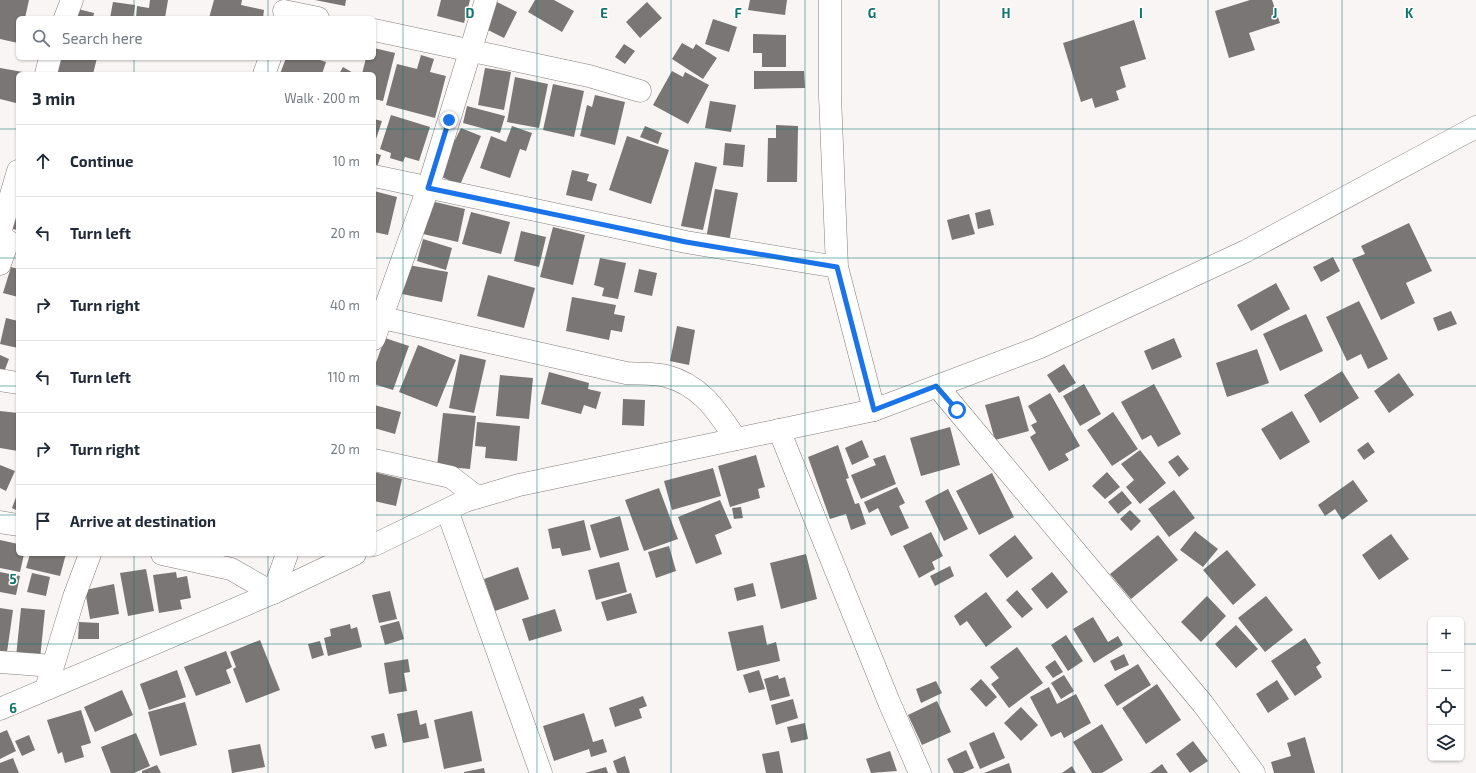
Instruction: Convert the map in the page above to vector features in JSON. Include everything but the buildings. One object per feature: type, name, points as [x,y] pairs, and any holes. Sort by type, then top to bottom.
[{"type":"street","points":[[66,16],[72,0]]},
{"type":"street","points":[[376,328],[378,317],[428,188],[486,0]]},
{"type":"street","points":[[830,0],[830,96],[837,267],[874,410]]},
{"type":"street","points":[[285,10],[310,16]]},
{"type":"street","points":[[376,30],[470,52],[589,76],[640,91]]},
{"type":"street","points":[[46,72],[50,60]]},
{"type":"street","points":[[265,72],[269,60]]},
{"type":"street","points":[[376,544],[447,510],[519,484],[874,410],[1038,348],[1246,251],[1476,127]]},
{"type":"street","points":[[376,176],[686,242],[837,267]]},
{"type":"street","points":[[0,264],[16,182]]},
{"type":"street","points":[[378,317],[626,373],[666,376],[698,390],[718,412],[736,439]]},
{"type":"street","points":[[0,380],[16,383]]},
{"type":"street","points":[[936,386],[1203,704],[1254,773]]},
{"type":"street","points":[[779,430],[889,702],[920,773]]},
{"type":"street","points":[[376,460],[452,477],[477,498]]},
{"type":"street","points":[[447,510],[541,773]]},
{"type":"street","points":[[0,522],[16,525]]},
{"type":"street","points":[[46,689],[74,597],[89,556]]},
{"type":"street","points":[[171,556],[231,569],[273,593]]},
{"type":"street","points":[[273,593],[286,556]]},
{"type":"street","points":[[0,709],[273,593],[351,556]]},
{"type":"street","points":[[0,662],[53,666]]},
{"type":"route","points":[[449,120],[428,188],[686,242],[837,267],[874,410],[936,386],[957,410]]}]
